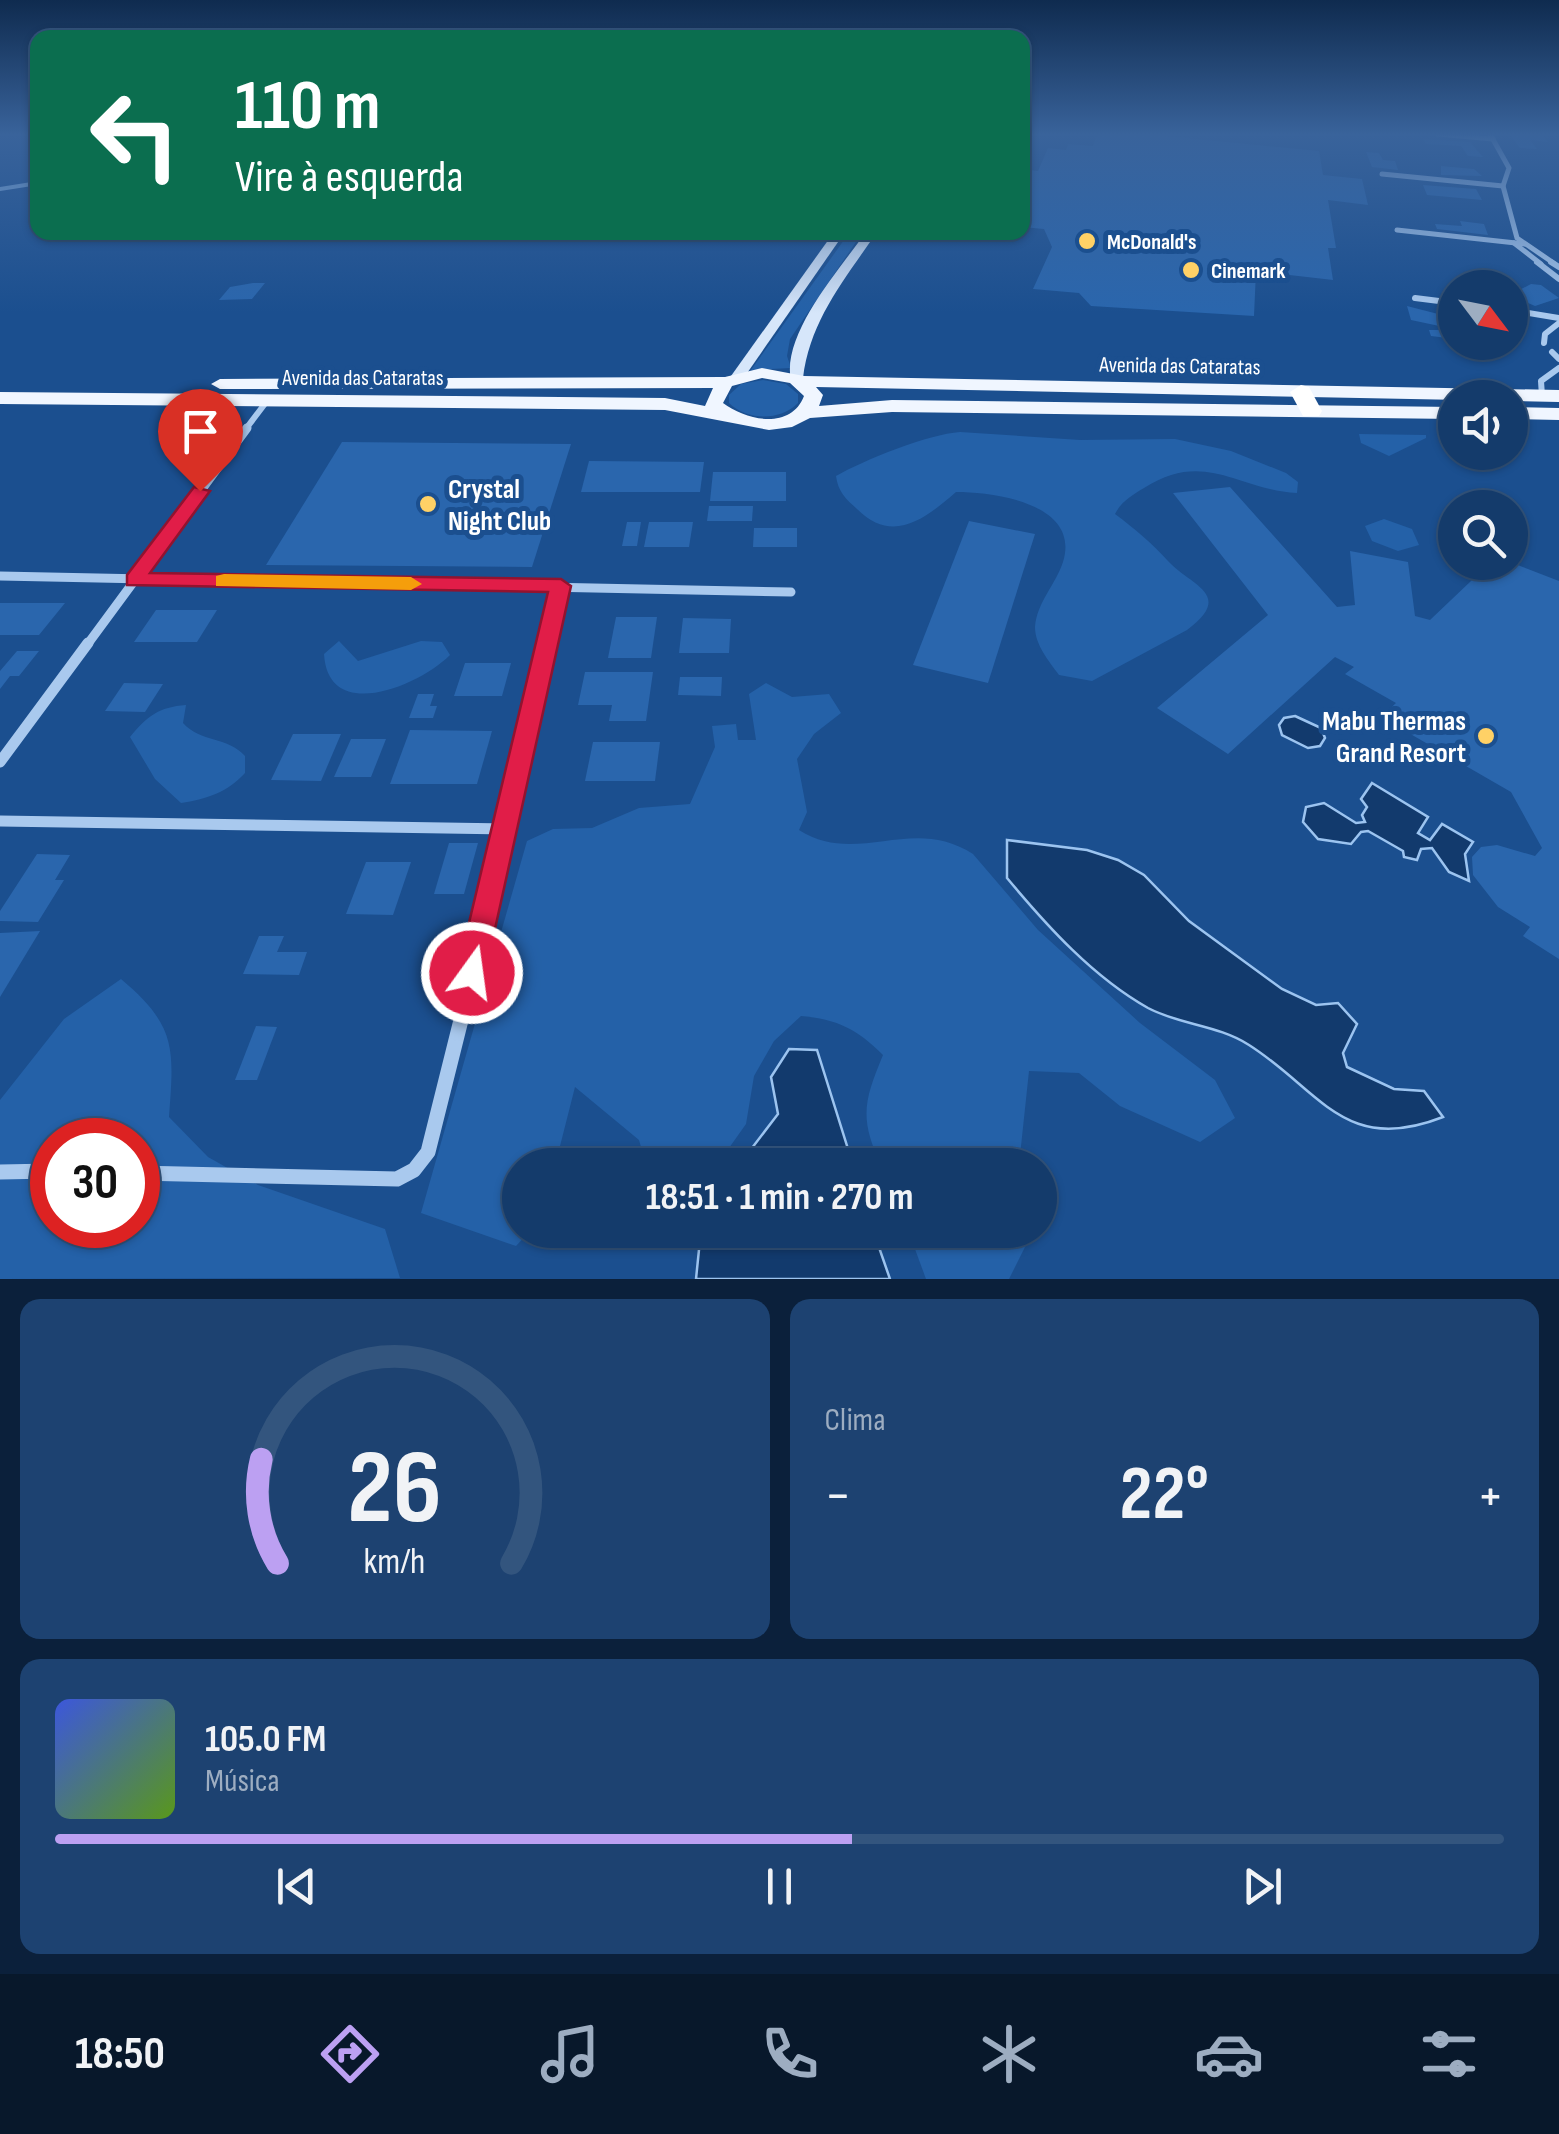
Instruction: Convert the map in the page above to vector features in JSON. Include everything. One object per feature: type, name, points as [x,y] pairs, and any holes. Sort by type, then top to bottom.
[{"type":"main road","name":"Avenida das Cataratas","points":[[0,383],[731,379],[762,373],[798,380],[1306,401],[1438,412]]},
{"type":"main road","points":[[724,416],[713,398],[731,379]]},
{"type":"main road","points":[[798,380],[814,395],[805,414]]},
{"type":"main road","name":"Avenida das Cataratas","points":[[0,398],[665,404],[746,423],[772,424],[805,414],[892,406],[1550,396]]},
{"type":"main road","points":[[1528,414],[1559,414]]},
{"type":"street","points":[[1505,194],[1516,240],[1559,279]]},
{"type":"street","points":[[1396,230],[1516,240],[1529,244],[1559,267]]},
{"type":"street","points":[[731,379],[834,240]]},
{"type":"street","points":[[798,380],[797,350],[808,327],[866,240]]},
{"type":"street","points":[[861,248],[875,240]]},
{"type":"street","points":[[1416,298],[1438,301]]},
{"type":"street","points":[[1528,314],[1559,320]]},
{"type":"street","points":[[1544,343],[1545,334],[1559,320]]},
{"type":"street","points":[[1552,352],[1559,359]]},
{"type":"street","points":[[1550,396],[1541,380],[1559,368]]},
{"type":"street","points":[[0,762],[268,401]]},
{"type":"street","points":[[0,576],[791,592]]},
{"type":"street","points":[[160,1174],[397,1179],[414,1170],[428,1152],[508,829],[561,586]]},
{"type":"street","points":[[0,821],[508,829]]},
{"type":"street","points":[[0,1172],[30,1171]]},
{"type":"shaded area","points":[[844,240],[857,240],[790,339],[787,356],[791,368],[751,370]]},
{"type":"shaded area","points":[[763,380],[786,384],[798,394],[798,403],[782,413],[764,417],[745,413],[729,403],[729,395],[741,384]]},
{"type":"shaded area","points":[[960,432],[1080,440],[1175,439],[1231,451],[1286,473],[1298,482],[1297,493],[1221,475],[1185,472],[1166,477],[1124,502],[1115,514],[1204,591],[1208,608],[1187,630],[1092,681],[1059,675],[1037,640],[1036,618],[1063,562],[1065,542],[1059,527],[1047,514],[1012,499],[956,492],[909,524],[883,525],[857,509],[839,487],[836,476],[863,463],[915,443]]},
{"type":"shaded area","points":[[1359,434],[1426,438],[1389,456],[1361,443]]},
{"type":"shaded area","points":[[1384,519],[1412,529],[1419,545],[1398,551],[1372,541],[1365,526]]},
{"type":"shaded area","points":[[339,641],[358,661],[421,641],[442,642],[450,655],[398,687],[357,693],[341,688],[329,675],[324,654]]},
{"type":"shaded area","points":[[766,683],[792,697],[829,694],[841,713],[814,734],[797,759],[807,812],[799,830],[842,844],[928,839],[950,843],[973,854],[1038,930],[1140,1023],[1215,1080],[1235,1118],[1200,1142],[1120,1106],[1079,1073],[1029,1071],[1021,1148],[874,1148],[867,1122],[868,1098],[883,1055],[846,1027],[801,1016],[774,1041],[754,1076],[746,1124],[729,1148],[641,1148],[639,1140],[575,1087],[560,1148],[502,1148],[502,1241],[421,1213],[527,841],[553,829],[592,828],[639,808],[690,804],[715,747],[712,726],[736,724],[738,740],[756,740],[749,694]]},
{"type":"shaded area","points":[[186,705],[183,723],[198,734],[238,750],[245,756],[245,773],[216,794],[181,803],[155,779],[130,737],[154,714]]},
{"type":"shaded area","points":[[1295,716],[1321,728],[1325,738],[1320,746],[1308,748],[1282,735],[1279,725],[1284,718]]},
{"type":"shaded area","points":[[1372,783],[1428,817],[1418,833],[1430,840],[1442,824],[1473,842],[1465,854],[1469,881],[1449,872],[1432,848],[1421,849],[1417,860],[1404,857],[1403,851],[1368,831],[1361,832],[1351,844],[1318,839],[1303,822],[1306,807],[1324,803],[1356,823],[1365,822],[1362,815],[1367,807],[1361,799]]},
{"type":"shaded area","points":[[1007,840],[1087,850],[1118,860],[1144,875],[1189,921],[1282,989],[1316,1005],[1338,1003],[1357,1024],[1343,1053],[1347,1067],[1394,1089],[1424,1091],[1443,1117],[1409,1127],[1381,1129],[1357,1123],[1315,1098],[1237,1038],[1148,1008],[1108,981],[1072,949],[1007,878]]},
{"type":"shaded area","points":[[121,979],[153,1011],[168,1040],[169,1117],[208,1157],[258,1185],[385,1229],[400,1278],[0,1279],[0,1100],[64,1019]]},
{"type":"shaded area","points":[[789,1049],[817,1050],[848,1148],[752,1148],[778,1114],[771,1077]]},
{"type":"shaded area","points":[[699,1248],[879,1248],[890,1279],[696,1279]]},
{"type":"shaded area","points":[[915,1248],[1024,1248],[1009,1279],[926,1279]]},
{"type":"building","points":[[1030,194],[1365,194],[1368,205],[1328,200],[1336,248],[1328,248],[1333,280],[1256,271],[1254,316],[1091,306],[1079,293],[1033,289],[1052,247],[1044,229],[1030,228]]},
{"type":"building","points":[[1479,194],[1482,200],[1427,195]]},
{"type":"building","points":[[1460,221],[1484,224],[1488,235],[1437,229],[1435,224],[1462,226]]},
{"type":"building","points":[[265,283],[252,299],[219,300],[230,287]]},
{"type":"building","points":[[1541,285],[1559,298],[1535,306],[1528,303],[1528,286]]},
{"type":"building","points":[[1407,306],[1438,314],[1438,326],[1411,320]]},
{"type":"building","name":"Crystal Night Club","points":[[342,442],[571,444],[532,567],[266,565]]},
{"type":"building","points":[[589,461],[704,462],[700,492],[581,492]]},
{"type":"building","points":[[713,472],[786,472],[786,501],[710,501]]},
{"type":"building","name":"Mabu Thermas Grand Resort","points":[[1230,487],[1337,607],[1355,605],[1350,551],[1408,562],[1415,616],[1430,620],[1472,580],[1528,580],[1528,569],[1559,581],[1559,959],[1523,936],[1530,927],[1498,907],[1473,875],[1472,857],[1481,847],[1497,845],[1535,856],[1542,848],[1511,792],[1381,717],[1396,703],[1345,674],[1354,667],[1335,657],[1228,754],[1157,708],[1268,615],[1173,493]]},
{"type":"building","points":[[709,506],[753,506],[752,521],[707,521]]},
{"type":"building","points":[[969,521],[1035,534],[988,683],[913,665]]},
{"type":"building","points":[[627,522],[641,522],[637,546],[622,546]]},
{"type":"building","points":[[649,522],[693,522],[689,547],[644,547]]},
{"type":"building","points":[[754,528],[797,528],[797,547],[753,547]]},
{"type":"building","points":[[0,603],[65,603],[39,635],[0,635]]},
{"type":"building","points":[[156,610],[217,610],[197,642],[134,642]]},
{"type":"building","points":[[616,617],[657,617],[651,658],[608,658]]},
{"type":"building","points":[[683,618],[731,619],[729,653],[679,653]]},
{"type":"building","points":[[17,651],[39,651],[19,676],[10,676],[0,689],[0,671]]},
{"type":"building","points":[[465,663],[511,663],[502,696],[454,696]]},
{"type":"building","points":[[585,672],[653,672],[646,721],[609,721],[612,705],[578,705]]},
{"type":"building","points":[[680,677],[722,677],[721,696],[678,695]]},
{"type":"building","points":[[124,683],[163,684],[145,712],[105,711]]},
{"type":"building","points":[[418,694],[434,694],[430,706],[437,706],[433,718],[409,718]]},
{"type":"building","points":[[410,730],[492,731],[477,784],[390,784]]},
{"type":"building","points":[[293,734],[341,734],[321,781],[271,780]]},
{"type":"building","points":[[351,739],[386,739],[371,777],[334,777]]},
{"type":"building","points":[[593,742],[660,742],[655,781],[585,781]]},
{"type":"building","points":[[449,843],[478,843],[464,894],[434,894]]},
{"type":"building","points":[[37,854],[70,855],[55,880],[64,880],[38,922],[0,921],[0,911]]},
{"type":"building","points":[[366,862],[411,862],[393,915],[346,914]]},
{"type":"building","points":[[40,931],[0,997],[0,933]]},
{"type":"building","points":[[259,936],[284,936],[277,952],[307,952],[299,975],[243,974]]},
{"type":"building","points":[[256,1026],[277,1027],[257,1080],[235,1080]]},
{"type":"slow traffic","points":[[224,581],[411,584]]},
{"type":"place","name":"McDonald's","points":[[1087,241]]},
{"type":"place","name":"Cinemark","points":[[1191,270]]},
{"type":"place","name":"Crystal Night Club","points":[[428,504]]},
{"type":"place","name":"Mabu Thermas Grand Resort","points":[[1486,736]]},
{"type":"route","points":[[200,491],[134,580],[561,586],[472,973]]}]
